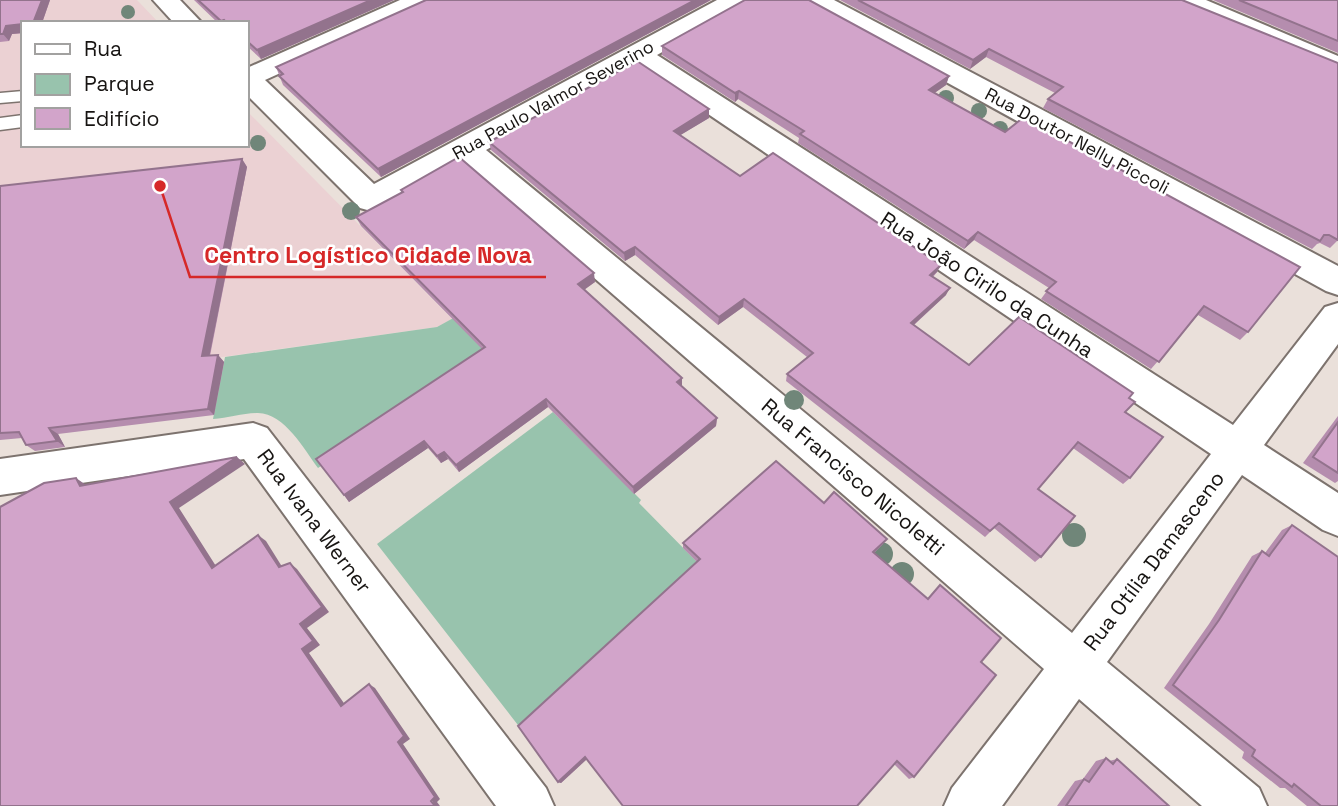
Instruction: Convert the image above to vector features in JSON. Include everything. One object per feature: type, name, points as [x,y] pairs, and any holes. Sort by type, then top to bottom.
[{"type":"street","points":[[166,0],[187,21]]},
{"type":"street","points":[[248,79],[421,0]]},
{"type":"street","name":"Rua Paulo Valmor Severino","points":[[248,80],[371,200],[736,0]]},
{"type":"street","name":"Rua Doutor Nelly Piccoli","points":[[815,0],[1338,282]]},
{"type":"street","points":[[1184,0],[1338,65]]},
{"type":"street","name":"Rua João Cirilo da Cunha","points":[[637,54],[1338,516]]},
{"type":"street","name":"Rua Francisco Nicoletti","points":[[465,149],[1241,806]]},
{"type":"street","name":"Rua Otília Damasceno","points":[[970,806],[1338,317]]},
{"type":"street","name":"Rua Ivana Werner","points":[[0,477],[253,440],[528,806]]},
{"type":"lane","points":[[0,98],[21,96]]},
{"type":"lane","points":[[0,124],[21,121]]},
{"type":"shaded area","points":[[0,0],[137,0],[157,21],[21,21],[21,147],[248,147],[248,112],[452,319],[437,327],[0,388]]},
{"type":"green space","points":[[457,316],[491,353],[318,468],[293,434],[277,419],[253,413],[213,419],[225,357],[437,327]]},
{"type":"green space","points":[[553,412],[641,500],[639,503],[699,564],[521,729],[377,544]]},
{"type":"building","points":[[0,0],[42,0],[34,21],[21,21],[21,24],[6,26],[3,34],[0,34]]},
{"type":"building","points":[[198,0],[371,0],[257,50],[248,42],[248,21],[221,21]]},
{"type":"building","points":[[426,0],[695,0],[378,169],[279,76],[283,74],[276,67]]},
{"type":"building","points":[[745,0],[809,0],[949,76],[929,90],[1005,132],[1024,117],[1300,267],[1248,332],[1204,306],[1159,362],[1046,291],[1056,282],[978,232],[968,241],[800,134],[804,131],[739,91],[735,93],[662,46]]},
{"type":"building","points":[[858,0],[1182,0],[1338,63],[1338,240],[1324,235],[1320,241],[1048,99],[1063,87],[989,49],[973,60]]},
{"type":"building","points":[[1239,0],[1338,0],[1338,41]]},
{"type":"building","points":[[637,61],[709,109],[674,131],[740,176],[773,153],[941,265],[930,275],[950,288],[911,323],[969,365],[1019,317],[1133,393],[1129,398],[1135,402],[1125,412],[1163,437],[1130,478],[1078,442],[1038,489],[1075,516],[1041,557],[999,523],[990,531],[787,374],[813,353],[744,299],[719,317],[635,247],[624,253],[489,142]]},
{"type":"building","points":[[459,157],[594,273],[578,284],[682,378],[677,382],[717,418],[633,487],[546,399],[456,465],[444,452],[437,456],[424,441],[344,495],[316,459],[485,347],[356,217]]},
{"type":"building","points":[[242,159],[202,356],[218,355],[208,409],[49,428],[57,441],[26,445],[19,432],[0,433],[0,186]]},
{"type":"building","points":[[1338,422],[1338,473],[1313,457]]},
{"type":"building","points":[[237,457],[170,502],[212,568],[258,535],[279,567],[290,563],[322,607],[300,624],[313,641],[302,649],[341,706],[369,684],[404,736],[398,742],[435,797],[431,801],[435,806],[0,806],[0,507],[44,483],[76,478],[80,486]]},
{"type":"building","points":[[776,461],[824,503],[834,492],[887,539],[873,552],[928,599],[940,585],[1001,638],[981,662],[996,675],[914,777],[897,761],[857,806],[623,806],[585,757],[558,782],[518,726],[700,559],[683,543]]},
{"type":"building","points":[[1292,525],[1338,557],[1338,806],[1321,806],[1294,784],[1292,787],[1252,756],[1255,750],[1173,685],[1219,620],[1262,551],[1269,556]]},
{"type":"building","points":[[1106,758],[1113,764],[1117,759],[1169,806],[1066,806],[1084,779],[1089,782]]},
{"type":"place","name":"Centro Logístico Cidade Nova","points":[[160,186]]}]
